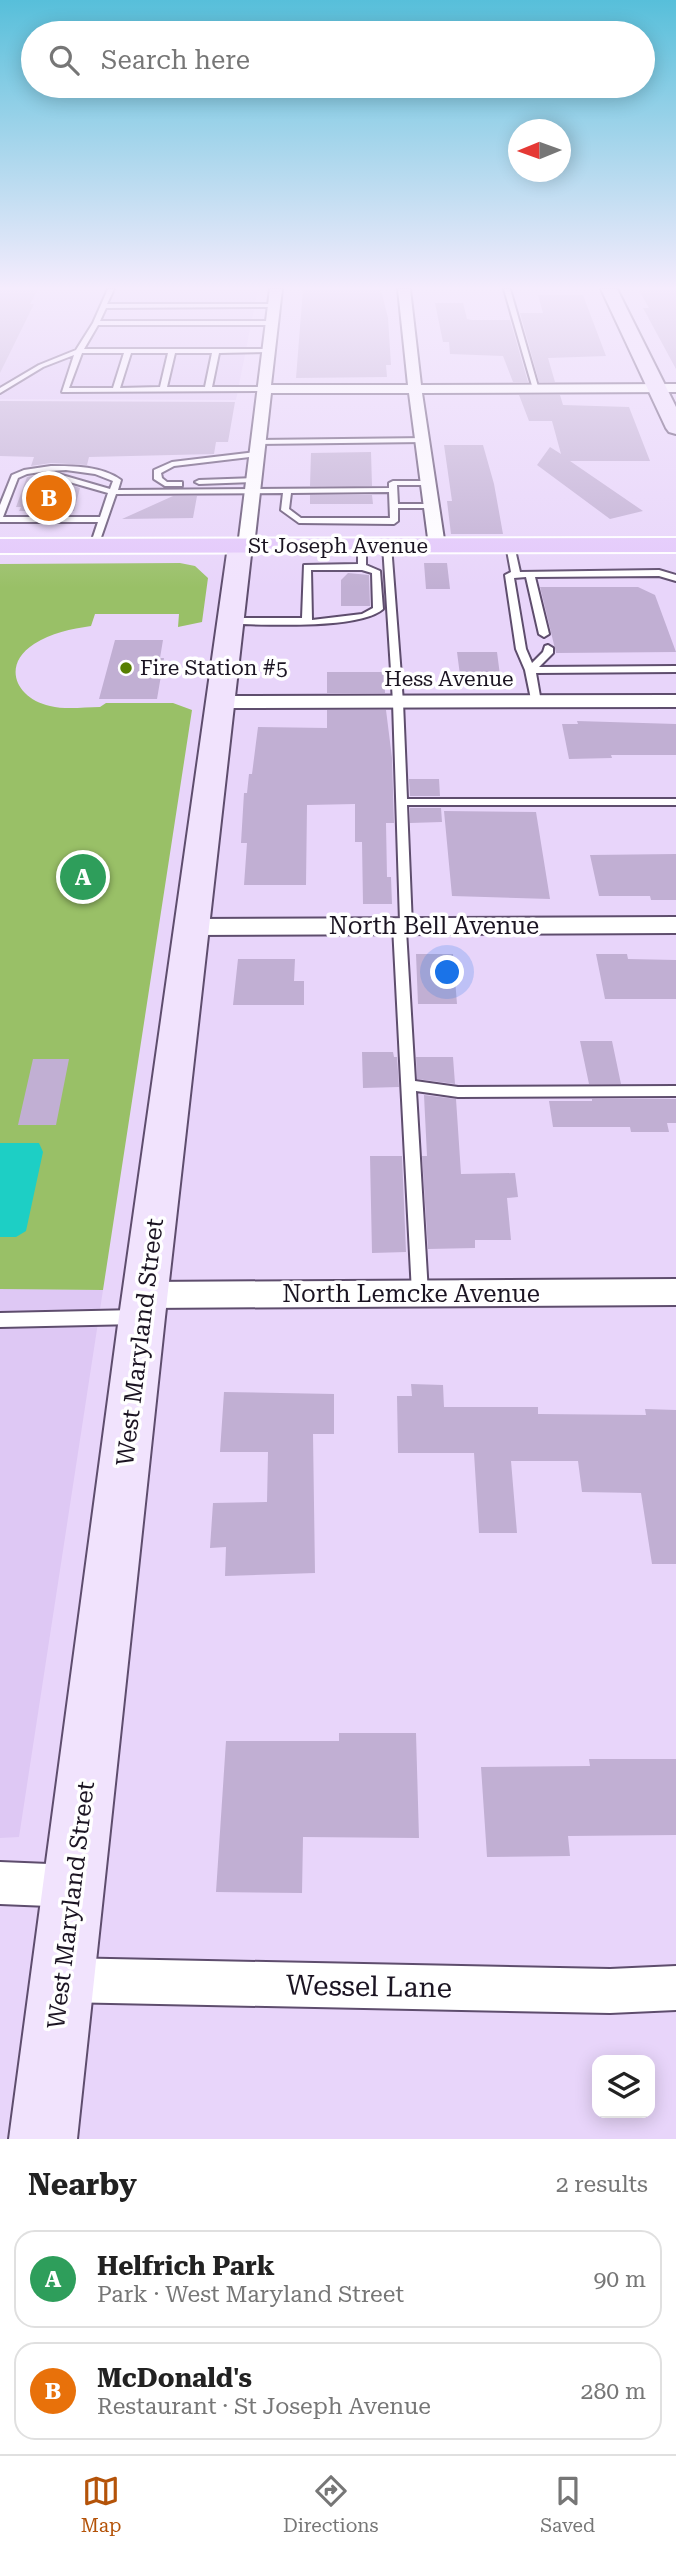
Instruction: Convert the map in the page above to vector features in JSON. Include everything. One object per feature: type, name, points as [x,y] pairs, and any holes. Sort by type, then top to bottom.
[{"type":"main road","name":"St Joseph Avenue","points":[[0,546],[243,546],[360,553],[387,545],[676,545]]},
{"type":"street","points":[[265,389],[437,389]]},
{"type":"street","name":"West Maryland Street","points":[[43,2139],[144,1306],[231,621],[265,389]]},
{"type":"street","points":[[415,389],[437,546]]},
{"type":"street","points":[[666,389],[676,428]]},
{"type":"street","name":"Hess Avenue","points":[[221,702],[676,701]]},
{"type":"street","name":"North Bell Avenue","points":[[193,927],[676,925]]},
{"type":"street","name":"North Lemcke Avenue","points":[[144,1306],[420,1293],[676,1292]]},
{"type":"street","points":[[0,1883],[73,1886]]},
{"type":"street","name":"Wessel Lane","points":[[62,1980],[610,1991],[676,1988]]},
{"type":"lane","points":[[65,389],[265,389]]},
{"type":"lane","points":[[393,490],[286,491],[252,485],[174,485],[158,479],[157,472],[172,464],[257,448],[424,440]]},
{"type":"lane","points":[[1,515],[15,477],[35,470],[99,470],[117,480],[94,546]]},
{"type":"lane","points":[[1,515],[14,504],[26,480],[48,473],[114,490],[252,485]]},
{"type":"lane","points":[[286,491],[285,510],[299,520],[394,521],[393,483],[428,483]]},
{"type":"lane","points":[[394,506],[431,506]]},
{"type":"lane","points":[[1,515],[103,520]]},
{"type":"lane","points":[[310,622],[326,618],[364,616],[378,609],[376,571],[360,553],[355,520]]},
{"type":"lane","points":[[387,545],[398,702],[407,1085],[420,1293]]},
{"type":"lane","points":[[510,545],[540,634]]},
{"type":"lane","points":[[310,622],[307,567],[360,553]]},
{"type":"lane","points":[[520,574],[659,573],[676,578]]},
{"type":"lane","points":[[520,574],[521,649],[530,670],[536,702]]},
{"type":"lane","points":[[231,621],[393,621]]},
{"type":"lane","points":[[530,670],[548,653],[543,648]]},
{"type":"lane","points":[[530,670],[676,669]]},
{"type":"lane","points":[[400,802],[676,802]]},
{"type":"lane","points":[[407,1085],[458,1092],[676,1091]]},
{"type":"lane","points":[[0,1320],[144,1306]]},
{"type":"shaded area","points":[[0,389],[238,389],[236,400],[0,399]]},
{"type":"shaded area","points":[[180,563],[195,566],[208,578],[202,622],[178,627],[179,614],[95,614],[91,626],[47,637],[24,652],[18,662],[17,680],[21,689],[38,702],[50,706],[75,708],[100,707],[106,703],[173,703],[192,710],[103,1290],[0,1289],[0,564]]},
{"type":"shaded area","points":[[0,1143],[39,1143],[43,1152],[26,1231],[16,1237],[0,1237]]},
{"type":"shaded area","points":[[0,1289],[103,1290],[19,1837],[0,1838]]},
{"type":"building","points":[[519,395],[560,395],[563,405],[629,407],[650,461],[570,461],[643,511],[610,519],[537,465],[550,447],[561,454],[552,421],[529,421]]},
{"type":"building","points":[[0,401],[235,402],[228,442],[216,442],[214,454],[89,457],[87,465],[51,463],[31,466],[34,457],[0,456]]},
{"type":"building","points":[[444,445],[483,445],[494,484],[503,534],[451,534],[447,501],[452,501]]},
{"type":"building","points":[[371,452],[372,486],[310,486],[311,453]]},
{"type":"building","points":[[42,474],[80,488],[74,511],[19,511],[21,507],[16,507],[27,477]]},
{"type":"building","points":[[310,495],[372,495],[373,504],[310,504]]},
{"type":"building","points":[[173,496],[197,496],[193,518],[122,519]]},
{"type":"building","points":[[424,563],[447,563],[450,589],[426,589]]},
{"type":"building","points":[[348,573],[369,575],[370,606],[341,606],[341,580]]},
{"type":"building","points":[[540,587],[638,587],[655,595],[676,652],[556,653]]},
{"type":"building","name":"Fire Station #5","points":[[115,640],[163,640],[160,658],[164,658],[157,699],[99,699]]},
{"type":"building","points":[[457,652],[497,652],[501,683],[461,683]]},
{"type":"building","points":[[327,672],[384,672],[385,693],[327,693]]},
{"type":"building","points":[[327,710],[386,710],[392,758],[394,823],[386,823],[387,877],[391,877],[392,904],[363,904],[362,842],[355,842],[355,804],[307,805],[306,885],[244,885],[247,843],[241,843],[244,793],[247,793],[249,774],[252,774],[258,727],[327,728]]},
{"type":"building","points":[[577,721],[676,724],[676,755],[611,755],[612,758],[569,759],[562,724],[578,724]]},
{"type":"building","points":[[409,779],[439,779],[440,796],[410,796]]},
{"type":"building","points":[[410,808],[441,808],[442,822],[410,823]]},
{"type":"building","points":[[444,811],[536,812],[550,899],[452,896]]},
{"type":"building","points":[[676,854],[676,900],[651,900],[650,896],[599,896],[590,855]]},
{"type":"building","points":[[416,954],[453,954],[457,1004],[418,1004]]},
{"type":"building","points":[[596,954],[627,954],[628,959],[676,960],[676,999],[605,999]]},
{"type":"building","points":[[238,959],[295,959],[294,981],[304,981],[304,1005],[233,1005]]},
{"type":"building","points":[[580,1041],[612,1041],[621,1084],[589,1084]]},
{"type":"building","points":[[362,1052],[393,1052],[394,1057],[397,1057],[399,1087],[363,1088]]},
{"type":"building","points":[[416,1057],[453,1057],[455,1084],[417,1079]]},
{"type":"building","points":[[33,1059],[69,1059],[56,1125],[18,1125]]},
{"type":"building","points":[[424,1095],[456,1099],[461,1174],[515,1173],[518,1197],[507,1198],[511,1240],[475,1240],[475,1248],[428,1249],[422,1156],[427,1156]]},
{"type":"building","points":[[676,1099],[676,1123],[667,1123],[669,1132],[631,1132],[630,1127],[553,1127],[549,1101]]},
{"type":"building","points":[[370,1156],[402,1156],[406,1252],[372,1253]]},
{"type":"building","points":[[411,1384],[443,1385],[444,1407],[538,1407],[538,1414],[646,1415],[645,1409],[676,1410],[676,1564],[652,1564],[641,1493],[582,1492],[578,1461],[511,1461],[517,1533],[479,1533],[474,1453],[398,1453],[397,1396],[412,1396]]},
{"type":"building","points":[[224,1392],[334,1394],[334,1434],[313,1434],[315,1573],[225,1576],[226,1547],[210,1548],[213,1503],[267,1502],[268,1452],[220,1452]]},
{"type":"building","points":[[339,1733],[416,1733],[419,1838],[303,1837],[302,1893],[216,1892],[226,1741],[339,1741]]},
{"type":"building","points":[[589,1759],[676,1759],[676,1835],[568,1836],[570,1856],[487,1857],[481,1767],[590,1766]]},
{"type":"place","name":"McDonald's","points":[[49,498]]},
{"type":"place","name":"Fire Station #5","points":[[126,668]]},
{"type":"place","name":"Helfrich Park","points":[[83,877]]}]
